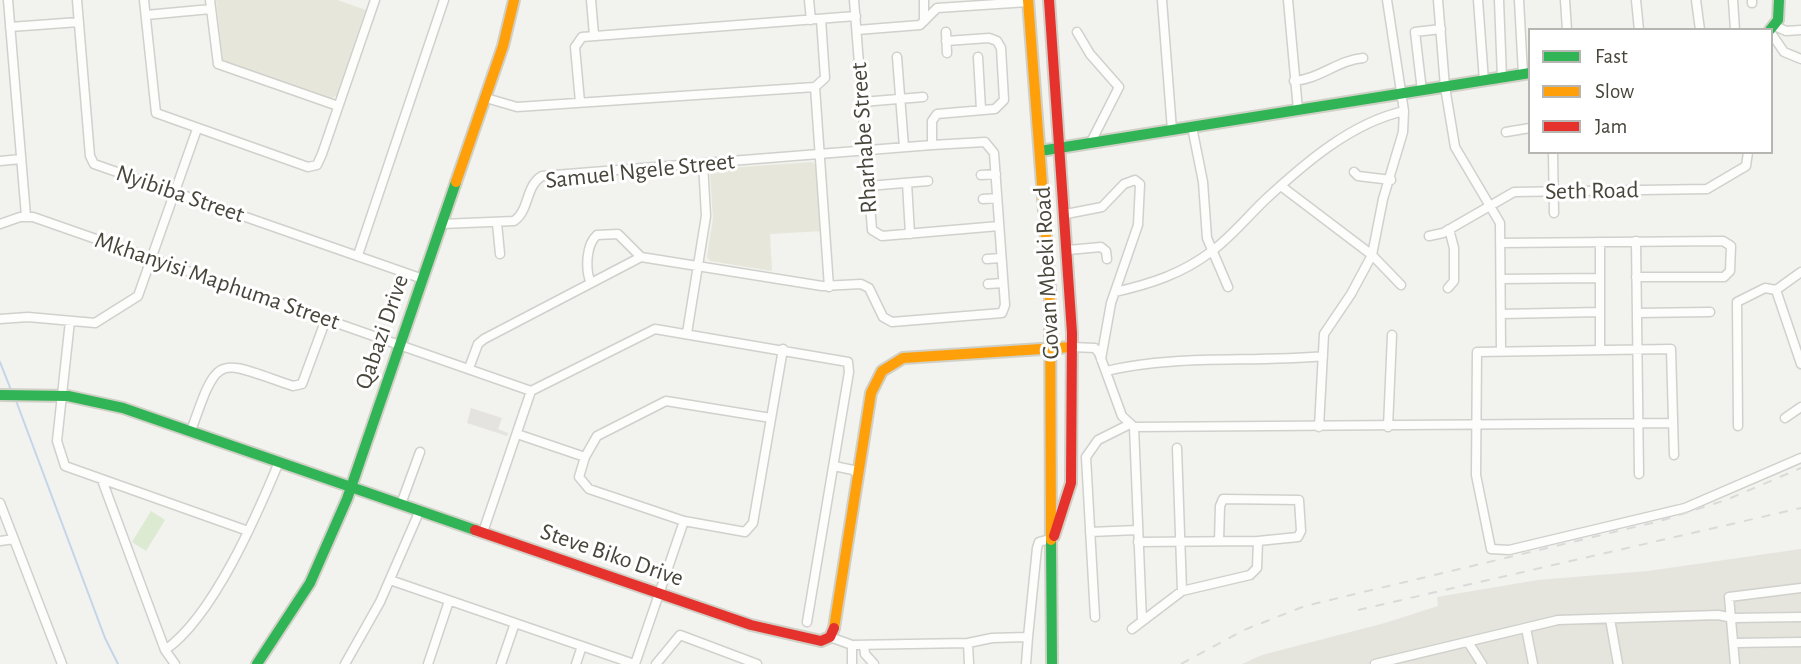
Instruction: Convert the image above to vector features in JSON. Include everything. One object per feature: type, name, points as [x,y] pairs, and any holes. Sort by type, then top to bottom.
[{"type":"main road","name":"Qabazi Drive","points":[[257,664],[310,583],[351,486],[486,98],[514,0]]},
{"type":"main road","name":"Govan Mbeki Road","points":[[1049,0],[1066,214],[1072,347],[1071,483],[1049,541]]},
{"type":"main road","points":[[1772,28],[1779,15],[1779,0]]},
{"type":"main road","name":"Govan Mbeki Road","points":[[1028,1],[1052,347],[1049,541],[1052,664]]},
{"type":"main road","points":[[1040,151],[1526,74]]},
{"type":"main road","points":[[830,637],[873,386],[890,364],[903,358],[1072,347]]},
{"type":"main road","name":"Steve Biko Drive","points":[[4,394],[63,395],[123,408],[780,634],[821,641],[830,637]]},
{"type":"street","points":[[0,224],[26,216],[8,0]]},
{"type":"street","name":"Nyibiba Street","points":[[77,0],[91,161],[423,279]]},
{"type":"street","points":[[144,0],[154,111],[197,129],[312,167],[318,163],[375,0]]},
{"type":"street","points":[[358,255],[444,0]]},
{"type":"street","points":[[591,0],[594,35]]},
{"type":"street","points":[[809,0],[811,20]]},
{"type":"street","name":"Rharhabe Street","points":[[855,0],[865,150],[874,233],[882,236],[999,226]]},
{"type":"street","points":[[926,0],[937,8],[1028,1]]},
{"type":"street","points":[[924,22],[926,0]]},
{"type":"street","points":[[1162,0],[1172,130]]},
{"type":"street","points":[[1288,0],[1298,110]]},
{"type":"street","points":[[1319,427],[1324,334],[1348,300],[1372,255],[1383,199],[1401,141],[1404,111],[1387,0]]},
{"type":"street","points":[[1438,0],[1445,87],[1455,147],[1499,218],[1501,350]]},
{"type":"street","points":[[1478,0],[1484,81]]},
{"type":"street","points":[[1499,0],[1502,78]]},
{"type":"street","points":[[1519,0],[1526,74]]},
{"type":"street","points":[[1564,0],[1567,28]]},
{"type":"street","points":[[1636,0],[1639,28]]},
{"type":"street","points":[[1696,0],[1700,28]]},
{"type":"street","points":[[1732,0],[1735,28]]},
{"type":"street","points":[[146,15],[210,5],[215,58],[220,65],[338,106]]},
{"type":"street","points":[[857,30],[914,26],[924,22],[937,8]]},
{"type":"street","points":[[580,103],[576,43],[579,38],[856,16]]},
{"type":"street","points":[[486,98],[517,107],[815,87],[825,78],[821,19]]},
{"type":"street","points":[[10,27],[79,22]]},
{"type":"street","points":[[1422,90],[1415,32],[1441,29]]},
{"type":"street","points":[[1773,29],[1801,30]]},
{"type":"street","points":[[1773,31],[1789,56],[1801,59]]},
{"type":"street","points":[[1077,32],[1090,54],[1119,87],[1090,144]]},
{"type":"street","points":[[932,145],[932,121],[937,114],[995,109],[1003,103],[999,44],[989,38],[946,37],[947,52]]},
{"type":"street","points":[[897,57],[904,147]]},
{"type":"street","points":[[978,57],[982,110]]},
{"type":"street","points":[[1294,82],[1332,69],[1343,61],[1363,58]]},
{"type":"street","points":[[815,87],[829,287]]},
{"type":"street","points":[[862,102],[923,97]]},
{"type":"street","points":[[1115,292],[1170,276],[1212,251],[1309,161],[1345,137],[1404,111]]},
{"type":"street","points":[[1192,127],[1203,182],[1205,230],[1228,287]]},
{"type":"street","points":[[1506,132],[1528,128]]},
{"type":"street","points":[[0,319],[23,317],[101,321],[132,301],[142,289],[197,129]]},
{"type":"street","name":"Samuel Ngele Street","points":[[497,223],[518,219],[532,186],[542,176],[821,153],[987,143],[994,153],[996,174]]},
{"type":"street","points":[[1553,154],[1554,213]]},
{"type":"street","name":"Seth Road","points":[[1429,236],[1449,229],[1514,192],[1707,189],[1742,169],[1747,154]]},
{"type":"street","points":[[0,161],[21,159]]},
{"type":"street","points":[[687,333],[706,216],[702,163]]},
{"type":"street","points":[[1354,172],[1360,177],[1391,180]]},
{"type":"street","points":[[469,368],[480,341],[641,257],[829,287],[857,283],[866,286],[883,317],[898,322],[1002,313],[1005,305],[996,174],[981,175]]},
{"type":"street","points":[[868,186],[928,181]]},
{"type":"street","points":[[1066,214],[1102,207],[1124,184],[1138,181],[1142,195],[1138,225],[1115,292],[1101,359]]},
{"type":"street","points":[[907,183],[910,234]]},
{"type":"street","points":[[1282,186],[1372,255],[1401,285]]},
{"type":"street","points":[[983,199],[997,198]]},
{"type":"street","name":"Mkhanyisi Maphuma Street","points":[[26,216],[531,391]]},
{"type":"street","points":[[442,224],[497,223],[500,254]]},
{"type":"street","points":[[1448,288],[1454,281],[1454,248],[1449,229]]},
{"type":"street","points":[[591,283],[587,271],[591,242],[597,235],[618,234],[641,257]]},
{"type":"street","points":[[1636,241],[1639,474]]},
{"type":"street","points":[[1500,243],[1723,241],[1730,244],[1730,271],[1727,276],[1636,278]]},
{"type":"street","points":[[1600,242],[1601,348]]},
{"type":"street","points":[[1068,250],[1101,247],[1106,251],[1107,259]]},
{"type":"street","points":[[986,259],[1002,258]]},
{"type":"street","points":[[1738,426],[1737,302],[1765,288],[1776,290],[1801,272]]},
{"type":"street","points":[[1501,279],[1600,278]]},
{"type":"street","points":[[988,284],[1003,283]]},
{"type":"street","points":[[1776,290],[1801,364]]},
{"type":"street","points":[[1501,314],[1600,312]]},
{"type":"street","points":[[1637,313],[1710,312]]},
{"type":"street","points":[[191,431],[209,380],[225,368],[236,367],[293,386],[302,384],[326,319]]},
{"type":"street","points":[[70,321],[57,442],[63,463],[68,468],[248,531]]},
{"type":"street","points":[[484,532],[531,391],[650,330],[687,333],[839,359],[848,364],[834,466],[807,622]]},
{"type":"street","points":[[1388,427],[1392,335]]},
{"type":"street","points":[[1072,347],[1095,348],[1131,426],[1142,621]]},
{"type":"street","points":[[1674,455],[1673,353],[1666,347],[1478,352],[1479,496],[1491,549],[1498,550],[1685,508],[1801,458]]},
{"type":"street","points":[[771,418],[666,401],[597,436],[585,457],[579,477],[585,486],[684,521],[740,533],[751,527],[771,418],[783,349]]},
{"type":"street","points":[[1106,371],[1165,362],[1284,360],[1323,356]]},
{"type":"street","points":[[1785,418],[1801,407]]},
{"type":"street","points":[[1095,617],[1087,453],[1098,440],[1131,426],[1388,427],[1673,423]]},
{"type":"street","points":[[517,434],[585,457]]},
{"type":"street","points":[[1177,448],[1182,591]]},
{"type":"street","points":[[401,504],[419,452]]},
{"type":"street","points":[[166,650],[212,594],[248,531],[279,462]]},
{"type":"street","points":[[834,466],[857,470]]},
{"type":"street","points":[[102,480],[166,650],[175,664]]},
{"type":"street","points":[[1138,542],[1258,541],[1298,537],[1301,531],[1298,500],[1223,499],[1220,506],[1219,541]]},
{"type":"street","points":[[0,503],[62,664]]},
{"type":"street","points":[[345,664],[390,580],[419,510]]},
{"type":"street","points":[[390,580],[634,664],[684,521]]},
{"type":"street","points":[[1090,532],[1138,530]]},
{"type":"street","points":[[0,541],[14,539]]},
{"type":"street","points":[[1026,664],[1037,548],[1039,542],[1049,541]]},
{"type":"street","points":[[1132,629],[1182,591],[1254,573],[1257,568],[1258,541]]},
{"type":"street","points":[[1735,664],[1733,618],[1729,600],[1732,595],[1801,588]]},
{"type":"street","points":[[428,664],[449,601]]},
{"type":"street","points":[[1375,664],[1558,620],[1718,615],[1733,618],[1801,617]]},
{"type":"street","points":[[1610,619],[1618,664]]},
{"type":"street","points":[[501,664],[515,623]]},
{"type":"street","points":[[1526,628],[1532,664]]},
{"type":"street","points":[[656,664],[676,637],[682,635],[757,664]]},
{"type":"street","points":[[830,637],[852,645],[864,645],[968,643],[992,638],[1028,637]]},
{"type":"street","points":[[1468,642],[1482,664]]},
{"type":"street","points":[[1735,643],[1801,642]]},
{"type":"street","points":[[968,643],[969,664]]},
{"type":"street","points":[[852,645],[852,664]]},
{"type":"street","points":[[864,645],[865,654],[874,664]]},
{"type":"street","points":[[576,664],[582,646]]},
{"type":"shaded area","points":[[216,0],[337,0],[366,10],[337,95],[331,99],[223,61]]},
{"type":"shaded area","points":[[812,162],[819,167],[823,231],[770,234],[772,271],[710,261],[707,257],[713,218],[710,173],[713,169]]},
{"type":"shaded area","points":[[471,408],[502,418],[498,429],[508,433],[507,436],[467,423]]},
{"type":"shaded area","points":[[1801,549],[1801,664],[1242,664],[1262,655],[1385,623],[1438,606],[1437,597],[1538,580],[1648,571]]},
{"type":"green space","points":[[151,511],[165,520],[146,551],[132,542]]},
{"type":"waterway","points":[[0,362],[11,390]]},
{"type":"waterway","points":[[15,398],[105,638],[118,664]]},
{"type":"railway","points":[[1181,664],[1244,630],[1305,606],[1660,521],[1726,500],[1801,468]]},
{"type":"railway","points":[[1358,610],[1801,508]]},
{"type":"traffic: fast","points":[[1772,28],[1778,20],[1779,0]]},
{"type":"traffic: fast","points":[[1040,151],[1528,73]]},
{"type":"traffic: fast","points":[[257,664],[310,583],[347,499],[456,182]]},
{"type":"traffic: fast","points":[[0,395],[68,396],[123,408],[475,530]]},
{"type":"traffic: fast","points":[[1051,540],[1052,664]]},
{"type":"traffic: slow","points":[[456,182],[503,46],[514,0]]},
{"type":"traffic: slow","points":[[1028,0],[1050,290],[1051,540]]},
{"type":"traffic: slow","points":[[834,628],[871,393],[882,371],[903,358],[1072,347]]},
{"type":"traffic: jam","points":[[1049,0],[1072,333],[1071,483],[1054,536]]},
{"type":"traffic: jam","points":[[475,530],[751,625],[821,641],[830,637],[834,628]]}]
